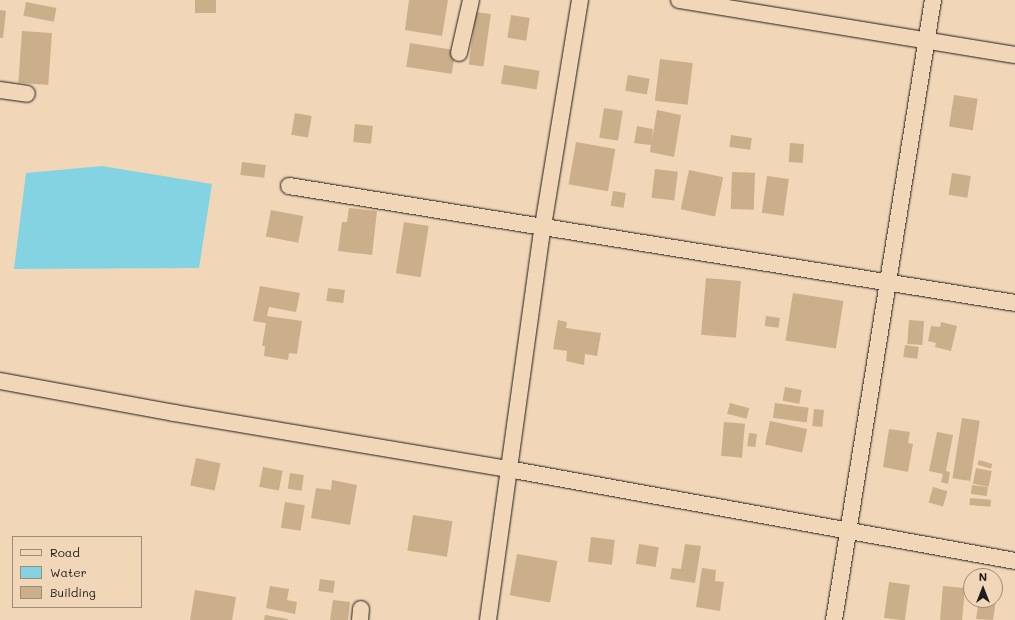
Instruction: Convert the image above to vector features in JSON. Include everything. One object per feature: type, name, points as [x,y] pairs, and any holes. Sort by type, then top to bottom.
[{"type":"street","points":[[459,53],[471,0]]},
{"type":"street","points":[[488,620],[543,226],[580,0]]},
{"type":"street","points":[[679,0],[927,40],[1015,56]]},
{"type":"street","points":[[834,620],[933,0]]},
{"type":"street","points":[[0,90],[27,94]]},
{"type":"street","points":[[289,186],[543,226],[1015,304]]},
{"type":"street","points":[[0,381],[508,469],[1015,561]]},
{"type":"water","points":[[102,166],[212,184],[199,268],[14,269],[26,173]]},
{"type":"building","points":[[195,0],[216,0],[216,13],[195,13]]},
{"type":"building","points":[[409,0],[448,0],[442,36],[405,30]]},
{"type":"building","points":[[26,2],[56,8],[54,22],[23,16]]},
{"type":"building","points":[[0,10],[6,11],[3,38],[0,38]]},
{"type":"building","points":[[476,12],[491,14],[483,67],[469,64]]},
{"type":"building","points":[[511,15],[530,18],[526,41],[507,38]]},
{"type":"building","points":[[22,31],[52,33],[48,85],[18,83]]},
{"type":"building","points":[[410,43],[455,50],[452,74],[406,67]]},
{"type":"building","points":[[660,59],[693,63],[688,105],[655,101]]},
{"type":"building","points":[[504,65],[540,71],[537,89],[501,84]]},
{"type":"building","points":[[628,75],[650,79],[647,95],[625,91]]},
{"type":"building","points":[[954,95],[978,99],[973,130],[949,127]]},
{"type":"building","points":[[604,108],[623,111],[618,141],[599,138]]},
{"type":"building","points":[[657,110],[681,115],[674,157],[650,152],[651,145],[634,143],[637,126],[653,129],[652,140]]},
{"type":"building","points":[[295,113],[312,116],[308,138],[291,135]]},
{"type":"building","points":[[355,124],[373,126],[371,144],[353,142]]},
{"type":"building","points":[[731,135],[752,138],[750,150],[729,147]]},
{"type":"building","points":[[576,142],[615,149],[608,191],[569,184]]},
{"type":"building","points":[[790,143],[804,144],[803,163],[789,162]]},
{"type":"building","points":[[242,162],[266,165],[264,178],[240,175]]},
{"type":"building","points":[[655,169],[678,172],[674,201],[651,198]]},
{"type":"building","points":[[689,170],[723,177],[715,216],[681,209]]},
{"type":"building","points":[[732,172],[755,173],[754,210],[731,209]]},
{"type":"building","points":[[952,173],[971,176],[967,198],[949,195]]},
{"type":"building","points":[[767,176],[789,179],[784,216],[762,213]]},
{"type":"building","points":[[613,191],[626,193],[623,208],[611,206]]},
{"type":"building","points":[[349,208],[377,211],[372,255],[338,251],[342,222],[347,222]]},
{"type":"building","points":[[271,210],[303,216],[298,243],[266,237]]},
{"type":"building","points":[[404,222],[429,226],[421,277],[396,273]]},
{"type":"building","points":[[706,278],[741,281],[736,338],[701,335]]},
{"type":"building","points":[[260,286],[300,293],[296,312],[269,307],[267,316],[302,321],[297,354],[289,353],[288,360],[264,356],[265,346],[262,346],[266,323],[253,321]]},
{"type":"building","points":[[328,288],[345,290],[343,303],[326,301]]},
{"type":"building","points":[[793,293],[843,301],[836,348],[785,340]]},
{"type":"building","points":[[766,316],[780,318],[778,328],[765,326]]},
{"type":"building","points":[[558,320],[567,322],[566,328],[601,333],[597,356],[585,354],[584,365],[566,361],[567,351],[553,349]]},
{"type":"building","points":[[909,320],[924,321],[922,345],[907,344]]},
{"type":"building","points":[[941,322],[957,326],[951,351],[935,347],[936,343],[928,341],[931,326],[940,327]]},
{"type":"building","points":[[905,345],[919,347],[917,359],[903,357]]},
{"type":"building","points":[[785,387],[802,390],[799,404],[783,401]]},
{"type":"building","points":[[730,403],[749,408],[746,419],[727,414]]},
{"type":"building","points":[[775,403],[809,408],[807,423],[773,418]]},
{"type":"building","points":[[814,409],[824,410],[822,427],[812,426]]},
{"type":"building","points":[[962,418],[980,421],[970,481],[952,478]]},
{"type":"building","points":[[770,421],[807,429],[802,452],[765,444]]},
{"type":"building","points":[[724,422],[745,424],[742,458],[721,456]]},
{"type":"building","points":[[889,429],[910,432],[908,443],[913,444],[908,472],[883,467]]},
{"type":"building","points":[[937,432],[953,435],[946,471],[950,472],[948,484],[941,482],[943,474],[929,471]]},
{"type":"building","points":[[749,433],[757,434],[755,447],[747,446]]},
{"type":"building","points":[[196,458],[220,463],[215,491],[190,485]]},
{"type":"building","points":[[979,460],[992,464],[991,469],[978,465]]},
{"type":"building","points":[[263,467],[283,471],[279,490],[259,487]]},
{"type":"building","points":[[976,468],[992,471],[989,487],[973,484]]},
{"type":"building","points":[[290,473],[304,475],[302,491],[288,489]]},
{"type":"building","points":[[332,480],[357,485],[350,525],[311,518],[316,488],[331,490]]},
{"type":"building","points":[[972,485],[988,487],[987,496],[971,494]]},
{"type":"building","points":[[933,487],[947,491],[943,507],[929,502]]},
{"type":"building","points":[[970,498],[991,500],[990,507],[969,505]]},
{"type":"building","points":[[285,502],[305,505],[301,531],[281,528]]},
{"type":"building","points":[[413,515],[453,521],[447,557],[407,551]]},
{"type":"building","points":[[591,537],[615,540],[612,565],[588,562]]},
{"type":"building","points":[[639,544],[659,547],[656,567],[636,564]]},
{"type":"building","points":[[685,544],[701,546],[695,583],[670,579],[672,568],[681,569]]},
{"type":"building","points":[[517,554],[557,561],[550,602],[510,595]]},
{"type":"building","points":[[702,568],[716,570],[715,581],[724,582],[720,611],[696,607]]},
{"type":"building","points":[[320,579],[335,581],[333,593],[318,591]]},
{"type":"building","points":[[889,582],[910,585],[905,620],[884,618]]},
{"type":"building","points":[[270,586],[289,589],[287,600],[297,602],[295,614],[266,608]]},
{"type":"building","points":[[943,586],[963,588],[962,620],[940,620]]},
{"type":"building","points":[[195,590],[236,597],[232,620],[190,620]]},
{"type":"building","points":[[333,600],[350,602],[348,620],[330,620]]},
{"type":"building","points":[[978,608],[995,608],[993,620],[976,619]]},
{"type":"building","points":[[265,615],[288,619],[288,620],[264,620]]}]
